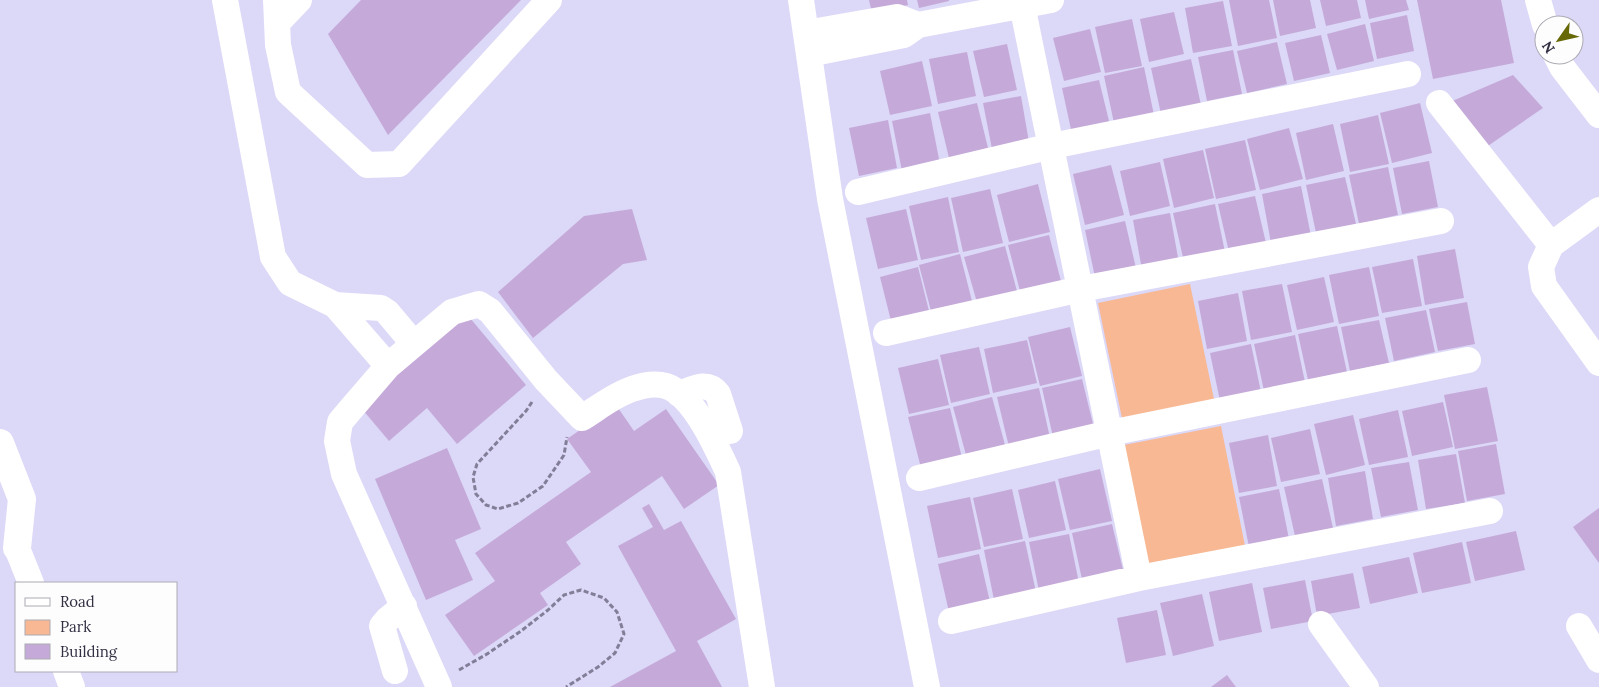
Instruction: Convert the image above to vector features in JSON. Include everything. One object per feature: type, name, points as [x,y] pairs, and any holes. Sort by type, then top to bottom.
[{"type":"street","points":[[225,0],[273,257],[290,284],[336,305],[381,308],[387,312],[414,344]]},
{"type":"street","points":[[299,0],[277,12],[278,45],[288,92],[368,165],[400,164],[549,0]]},
{"type":"street","points":[[801,0],[830,198],[927,687]]},
{"type":"street","points":[[808,44],[904,35],[918,25],[1022,3],[1051,0]]},
{"type":"street","points":[[1538,0],[1542,15]]},
{"type":"street","points":[[1022,3],[1139,578]]},
{"type":"street","points":[[1561,65],[1599,115]]},
{"type":"street","points":[[858,192],[1052,146],[1408,74]]},
{"type":"street","points":[[1439,103],[1551,245]]},
{"type":"street","points":[[1599,210],[1551,245],[1541,267],[1544,286],[1599,363]]},
{"type":"street","points":[[886,333],[1081,289],[1441,221]]},
{"type":"street","points":[[439,685],[344,474],[336,441],[340,422],[388,366],[452,312],[479,304],[490,311],[546,380],[582,418],[633,388],[654,384],[668,387],[679,394],[696,410],[714,441],[728,472],[762,687]]},
{"type":"street","points":[[336,305],[388,366]]},
{"type":"street","points":[[919,478],[1110,433],[1468,360]]},
{"type":"street","points":[[679,394],[702,385],[715,390],[730,432]]},
{"type":"street","points":[[0,443],[22,499],[8,552]]},
{"type":"street","points":[[951,621],[1139,578],[1490,511]]},
{"type":"street","points":[[0,523],[8,552],[30,582]]},
{"type":"street","points":[[395,671],[382,626],[404,606]]},
{"type":"street","points":[[1321,624],[1366,687]]},
{"type":"street","points":[[1579,626],[1599,660]]},
{"type":"street","points":[[66,672],[72,687]]},
{"type":"path","points":[[546,380],[526,411],[477,464],[473,477],[476,494],[481,500],[486,505],[498,509],[518,503],[543,486],[564,455],[568,435],[582,418]]},
{"type":"path","points":[[439,685],[521,631],[548,610],[564,594],[582,590],[604,598],[618,612],[624,634],[615,653],[598,667],[566,687]]},
{"type":"green space","points":[[1190,284],[1215,404],[1123,423],[1098,303]]},
{"type":"green space","points":[[1221,426],[1246,551],[1149,570],[1124,445]]},
{"type":"building","points":[[361,0],[521,0],[388,135],[328,34]]},
{"type":"building","points":[[869,0],[907,0],[908,5],[872,13]]},
{"type":"building","points":[[917,0],[949,0],[949,1],[919,8]]},
{"type":"building","points":[[1229,0],[1269,0],[1277,38],[1238,46]]},
{"type":"building","points":[[1273,0],[1310,0],[1316,28],[1280,36]]},
{"type":"building","points":[[1320,0],[1357,0],[1361,18],[1326,26]]},
{"type":"building","points":[[1365,0],[1406,0],[1409,10],[1369,19]]},
{"type":"building","points":[[1417,0],[1501,0],[1514,63],[1433,79]]},
{"type":"building","points":[[1223,1],[1232,46],[1193,53],[1185,8]]},
{"type":"building","points":[[1174,12],[1184,54],[1149,62],[1140,19]]},
{"type":"building","points":[[1407,15],[1414,51],[1377,59],[1370,23]]},
{"type":"building","points":[[1132,19],[1142,66],[1105,73],[1095,27]]},
{"type":"building","points":[[1365,24],[1374,61],[1337,70],[1327,34]]},
{"type":"building","points":[[1090,29],[1101,72],[1064,81],[1053,38]]},
{"type":"building","points":[[1321,35],[1330,73],[1294,81],[1285,43]]},
{"type":"building","points":[[1277,42],[1287,84],[1247,93],[1237,51]]},
{"type":"building","points":[[1007,44],[1017,90],[984,97],[973,51]]},
{"type":"building","points":[[1233,50],[1242,94],[1207,101],[1198,57]]},
{"type":"building","points":[[967,52],[976,96],[938,104],[929,59]]},
{"type":"building","points":[[1191,59],[1201,105],[1161,114],[1151,68]]},
{"type":"building","points":[[922,61],[932,106],[890,115],[880,71]]},
{"type":"building","points":[[1144,67],[1154,115],[1114,123],[1104,76]]},
{"type":"building","points":[[1513,75],[1543,108],[1482,150],[1450,102]]},
{"type":"building","points":[[1099,80],[1110,125],[1072,134],[1062,88]]},
{"type":"building","points":[[1021,96],[1029,142],[992,149],[983,103]]},
{"type":"building","points":[[977,103],[988,148],[949,158],[938,112]]},
{"type":"building","points":[[1420,103],[1432,153],[1392,163],[1380,113]]},
{"type":"building","points":[[930,113],[940,164],[902,171],[892,121]]},
{"type":"building","points":[[1378,115],[1389,164],[1350,172],[1340,124]]},
{"type":"building","points":[[888,120],[897,168],[859,176],[849,128]]},
{"type":"building","points":[[1333,124],[1344,171],[1306,180],[1296,133]]},
{"type":"building","points":[[1289,128],[1303,179],[1260,190],[1247,139]]},
{"type":"building","points":[[1245,140],[1256,190],[1216,199],[1205,149]]},
{"type":"building","points":[[1203,150],[1214,198],[1174,208],[1163,159]]},
{"type":"building","points":[[1429,161],[1438,207],[1402,214],[1393,168]]},
{"type":"building","points":[[1160,162],[1170,206],[1130,216],[1120,171]]},
{"type":"building","points":[[1111,165],[1124,215],[1085,225],[1073,174]]},
{"type":"building","points":[[1388,167],[1398,215],[1359,224],[1349,175]]},
{"type":"building","points":[[1345,177],[1356,224],[1316,233],[1306,185]]},
{"type":"building","points":[[1038,184],[1050,232],[1009,242],[997,195]]},
{"type":"building","points":[[1301,186],[1311,236],[1271,243],[1262,194]]},
{"type":"building","points":[[990,189],[1003,243],[963,252],[951,198]]},
{"type":"building","points":[[1255,196],[1266,243],[1229,252],[1218,204]]},
{"type":"building","points":[[948,197],[959,252],[921,260],[909,206]]},
{"type":"building","points":[[1215,204],[1225,252],[1184,262],[1173,213]]},
{"type":"building","points":[[632,209],[647,260],[623,264],[533,338],[498,292],[584,216]]},
{"type":"building","points":[[906,209],[918,260],[878,269],[866,218]]},
{"type":"building","points":[[1170,213],[1179,263],[1142,270],[1133,220]]},
{"type":"building","points":[[1125,221],[1136,268],[1095,277],[1085,230]]},
{"type":"building","points":[[1049,235],[1062,285],[1021,295],[1008,245]]},
{"type":"building","points":[[1005,246],[1018,295],[978,306],[964,257]]},
{"type":"building","points":[[1455,249],[1464,298],[1425,305],[1417,256]]},
{"type":"building","points":[[960,254],[973,305],[932,315],[919,265]]},
{"type":"building","points":[[1413,259],[1422,306],[1382,313],[1372,267]]},
{"type":"building","points":[[918,267],[929,311],[891,321],[880,277]]},
{"type":"building","points":[[1369,267],[1379,316],[1339,324],[1329,275]]},
{"type":"building","points":[[1324,277],[1334,322],[1297,330],[1287,285]]},
{"type":"building","points":[[1282,284],[1292,332],[1251,340],[1242,291]]},
{"type":"building","points":[[1238,293],[1247,341],[1207,349],[1198,301]]},
{"type":"building","points":[[1467,302],[1475,344],[1438,351],[1429,309]]},
{"type":"building","points":[[1426,310],[1435,352],[1394,361],[1385,318]]},
{"type":"building","points":[[465,312],[526,385],[457,444],[427,408],[389,441],[357,403]]},
{"type":"building","points":[[1379,320],[1389,363],[1350,371],[1341,327]]},
{"type":"building","points":[[1337,326],[1347,372],[1308,380],[1298,334]]},
{"type":"building","points":[[1070,327],[1082,376],[1040,386],[1028,337]]},
{"type":"building","points":[[1295,335],[1305,382],[1264,391],[1254,344]]},
{"type":"building","points":[[1027,340],[1037,383],[993,393],[984,349]]},
{"type":"building","points":[[1251,344],[1261,392],[1220,401],[1210,353]]},
{"type":"building","points":[[979,347],[990,394],[951,403],[940,355]]},
{"type":"building","points":[[938,359],[949,405],[909,414],[898,368]]},
{"type":"building","points":[[1082,379],[1094,428],[1053,437],[1042,388]]},
{"type":"building","points":[[1487,387],[1498,441],[1455,449],[1444,395]]},
{"type":"building","points":[[1039,388],[1050,438],[1009,447],[997,397]]},
{"type":"building","points":[[992,397],[1005,445],[966,455],[953,407]]},
{"type":"building","points":[[1443,402],[1453,447],[1412,456],[1402,411]]},
{"type":"building","points":[[616,405],[634,431],[666,409],[719,485],[684,509],[662,476],[566,542],[581,564],[540,593],[548,605],[474,656],[445,615],[495,581],[475,553],[591,472],[567,439]]},
{"type":"building","points":[[950,408],[962,458],[921,468],[908,417]]},
{"type":"building","points":[[1398,410],[1408,457],[1369,465],[1359,419]]},
{"type":"building","points":[[1353,415],[1365,465],[1326,475],[1314,424]]},
{"type":"building","points":[[1310,429],[1320,474],[1281,482],[1271,438]]},
{"type":"building","points":[[1268,435],[1277,486],[1239,493],[1229,443]]},
{"type":"building","points":[[1496,444],[1505,494],[1467,501],[1458,451]]},
{"type":"building","points":[[447,448],[481,529],[455,540],[473,580],[426,600],[375,479]]},
{"type":"building","points":[[1456,454],[1465,503],[1426,509],[1418,460]]},
{"type":"building","points":[[1409,462],[1418,510],[1381,517],[1371,468]]},
{"type":"building","points":[[1100,469],[1112,521],[1070,530],[1058,479]]},
{"type":"building","points":[[1365,471],[1373,519],[1336,526],[1328,478]]},
{"type":"building","points":[[1322,479],[1333,528],[1295,536],[1284,487]]},
{"type":"building","points":[[1055,481],[1066,530],[1029,538],[1018,490]]},
{"type":"building","points":[[1012,489],[1023,539],[984,547],[973,498]]},
{"type":"building","points":[[1279,489],[1289,539],[1249,547],[1239,497]]},
{"type":"building","points":[[970,497],[981,549],[938,558],[927,506]]},
{"type":"building","points":[[649,504],[664,530],[681,521],[736,619],[697,641],[722,687],[610,687],[676,651],[618,546],[653,527],[642,508]]},
{"type":"building","points":[[1599,508],[1599,563],[1573,527]]},
{"type":"building","points":[[1112,524],[1124,574],[1083,584],[1072,533]]},
{"type":"building","points":[[1516,531],[1525,570],[1475,581],[1466,542]]},
{"type":"building","points":[[1069,534],[1079,583],[1039,591],[1029,542]]},
{"type":"building","points":[[1025,541],[1036,592],[994,600],[984,550]]},
{"type":"building","points":[[1462,542],[1471,583],[1422,593],[1413,553]]},
{"type":"building","points":[[979,554],[990,602],[949,612],[938,564]]},
{"type":"building","points":[[1409,557],[1418,593],[1370,604],[1362,567]]},
{"type":"building","points":[[1353,573],[1360,608],[1317,616],[1311,581]]},
{"type":"building","points":[[1305,580],[1313,621],[1271,629],[1263,588]]},
{"type":"building","points":[[1252,583],[1262,632],[1219,641],[1209,592]]},
{"type":"building","points":[[1202,594],[1214,646],[1173,656],[1160,603]]},
{"type":"building","points":[[1157,610],[1166,655],[1126,663],[1117,618]]},
{"type":"building","points":[[1227,675],[1236,687],[1211,687]]}]
